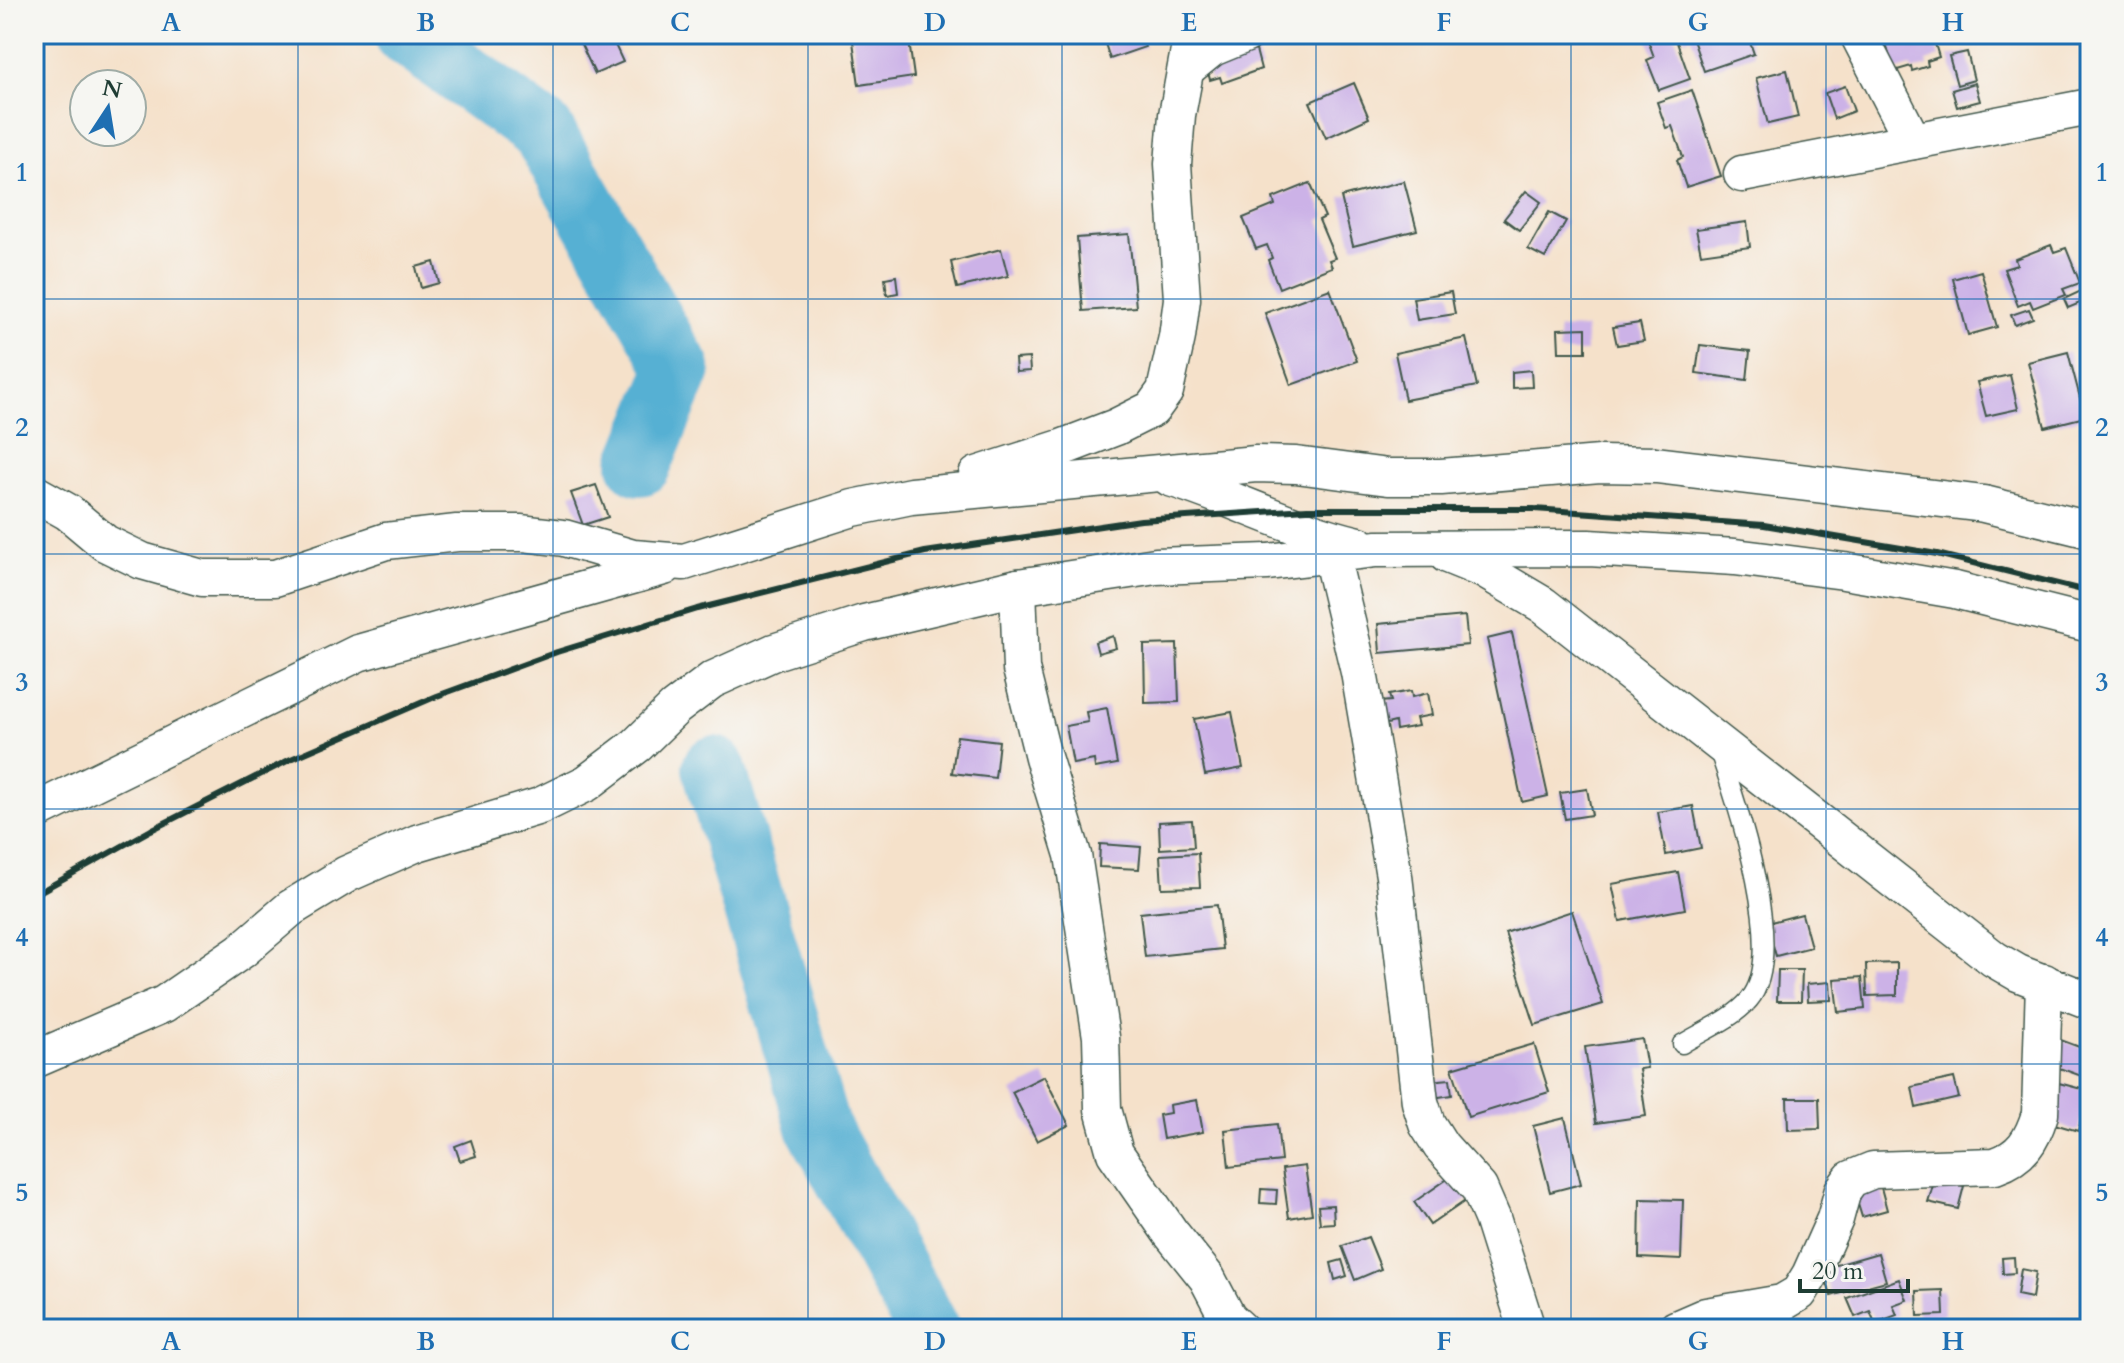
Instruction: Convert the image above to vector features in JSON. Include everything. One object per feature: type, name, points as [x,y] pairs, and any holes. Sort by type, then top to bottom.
[{"type":"street","points":[[34,812],[358,653],[684,562],[853,508],[911,496],[1061,448],[1152,409],[1165,391],[1182,299],[1173,164],[1177,115],[1189,51],[1212,48],[1246,34]]},
{"type":"street","points":[[1858,34],[1913,141]]},
{"type":"street","points":[[1742,174],[2090,107]]},
{"type":"street","points":[[911,496],[1256,464],[1296,465],[1388,477],[1441,477],[1600,464],[1656,465],[1984,504],[2090,530]]},
{"type":"street","points":[[1153,473],[1213,491],[1336,539],[1376,549]]},
{"type":"street","points":[[34,493],[68,512],[105,543],[142,561],[202,578],[275,578],[386,541],[457,533],[522,533],[564,538],[633,558],[684,562]]},
{"type":"street","points":[[1429,548],[1484,570],[1543,605],[1994,959],[2018,973],[2090,1001]]},
{"type":"street","points":[[34,1060],[164,1004],[241,951],[303,900],[347,874],[417,843],[540,806],[587,783],[637,745],[675,708],[712,680],[774,652],[864,623],[1018,587],[1156,566],[1268,562],[1376,549],[1589,548],[1735,557],[1844,571],[1955,590],[2090,624]]},
{"type":"street","points":[[1331,555],[1359,672],[1394,876],[1420,1102],[1427,1124],[1441,1146],[1479,1188],[1492,1218],[1527,1329]]},
{"type":"street","points":[[1018,587],[1021,669],[1043,757],[1073,855],[1099,1023],[1103,1109],[1115,1153],[1170,1232],[1207,1278],[1228,1318],[1240,1329]]},
{"type":"street","points":[[1676,1329],[1706,1316],[1782,1303],[1799,1293],[1835,1219],[1843,1190],[1851,1179],[1860,1174],[1873,1170],[1995,1166],[2010,1161],[2024,1150],[2034,1134],[2040,1114],[2044,982]]},
{"type":"lane","points":[[1682,1044],[1750,999],[1758,983],[1763,953],[1759,897],[1745,829],[1716,742]]},
{"type":"building","points":[[586,34],[610,34],[623,62],[595,74],[578,38]]},
{"type":"building","points":[[852,34],[908,34],[914,77],[859,85]]},
{"type":"building","points":[[1102,34],[1140,34],[1145,47],[1110,59]]},
{"type":"building","points":[[1638,34],[1674,34],[1690,79],[1659,90],[1647,60],[1654,57],[1646,35],[1639,38]]},
{"type":"building","points":[[1683,34],[1747,34],[1754,54],[1704,71],[1692,37],[1685,39]]},
{"type":"building","points":[[1917,34],[1932,34],[1939,57],[1927,61],[1928,66],[1912,71],[1911,66],[1894,71],[1886,44]]},
{"type":"building","points":[[1256,50],[1261,69],[1222,83],[1220,77],[1210,80],[1206,64]]},
{"type":"building","points":[[1967,52],[1974,80],[1957,85],[1949,56]]},
{"type":"building","points":[[1787,70],[1798,117],[1768,124],[1756,78]]},
{"type":"building","points":[[1354,83],[1369,118],[1326,138],[1310,102]]},
{"type":"building","points":[[1975,83],[1980,101],[1957,107],[1952,90]]},
{"type":"building","points":[[1845,86],[1854,111],[1834,119],[1825,93]]},
{"type":"building","points":[[1692,90],[1721,176],[1686,187],[1677,160],[1683,157],[1672,126],[1666,128],[1657,102]]},
{"type":"building","points":[[1404,181],[1417,230],[1353,246],[1341,197]]},
{"type":"building","points":[[1310,183],[1325,217],[1319,220],[1335,258],[1329,260],[1332,267],[1279,288],[1268,260],[1272,258],[1267,245],[1256,249],[1243,218],[1275,205],[1273,198]]},
{"type":"building","points":[[1526,191],[1541,202],[1519,230],[1504,219]]},
{"type":"building","points":[[1549,212],[1566,221],[1545,258],[1528,249]]},
{"type":"building","points":[[1747,222],[1750,247],[1701,254],[1696,229]]},
{"type":"building","points":[[1129,234],[1136,307],[1083,311],[1077,238]]},
{"type":"building","points":[[2051,245],[2054,252],[2066,248],[2080,283],[2063,289],[2066,295],[2033,308],[2030,301],[2018,306],[2004,269],[2017,265],[2015,259]]},
{"type":"building","points":[[1001,249],[1008,276],[957,288],[951,262]]},
{"type":"building","points":[[434,262],[439,283],[421,288],[416,267]]},
{"type":"building","points":[[1981,271],[1997,327],[1968,335],[1953,279]]},
{"type":"building","points":[[896,276],[898,293],[887,295],[885,278]]},
{"type":"building","points":[[1330,289],[1357,361],[1291,385],[1265,313]]},
{"type":"building","points":[[2081,291],[2085,301],[2068,308],[2064,299]]},
{"type":"building","points":[[1451,292],[1455,314],[1417,320],[1413,298]]},
{"type":"building","points":[[2029,309],[2033,318],[2015,325],[2011,315]]},
{"type":"building","points":[[1640,323],[1644,341],[1617,345],[1613,327]]},
{"type":"building","points":[[1586,328],[1586,352],[1559,352],[1558,329]]},
{"type":"building","points":[[1466,338],[1477,386],[1405,400],[1395,353]]},
{"type":"building","points":[[1700,345],[1750,351],[1747,380],[1696,373]]},
{"type":"building","points":[[2068,352],[2085,417],[2045,427],[2028,362]]},
{"type":"building","points":[[1029,358],[1030,371],[1016,372],[1015,359]]},
{"type":"building","points":[[1531,370],[1532,387],[1512,388],[1512,372]]},
{"type":"building","points":[[2010,375],[2018,409],[1986,416],[1977,382]]},
{"type":"building","points":[[596,485],[608,517],[583,525],[571,493]]},
{"type":"building","points":[[1465,616],[1468,645],[1380,653],[1378,624]]},
{"type":"building","points":[[1512,633],[1548,796],[1522,802],[1487,639]]},
{"type":"building","points":[[1113,636],[1116,648],[1098,653],[1095,642]]},
{"type":"building","points":[[1177,644],[1179,702],[1145,703],[1144,645]]},
{"type":"building","points":[[1411,691],[1412,697],[1428,693],[1432,715],[1416,718],[1418,726],[1396,730],[1395,722],[1383,725],[1379,702],[1391,701],[1389,695]]},
{"type":"building","points":[[1107,708],[1117,764],[1095,768],[1094,760],[1073,764],[1066,726],[1088,722],[1086,712]]},
{"type":"building","points":[[1232,712],[1243,768],[1205,775],[1194,719]]},
{"type":"building","points":[[957,736],[999,741],[995,778],[952,773]]},
{"type":"building","points":[[1587,789],[1592,815],[1565,819],[1560,793]]},
{"type":"building","points":[[1693,806],[1701,848],[1666,855],[1658,812]]},
{"type":"building","points":[[1192,820],[1194,847],[1160,849],[1159,822]]},
{"type":"building","points":[[1100,844],[1141,847],[1139,869],[1099,867]]},
{"type":"building","points":[[1198,853],[1200,887],[1162,888],[1160,855]]},
{"type":"building","points":[[1678,872],[1685,909],[1620,921],[1612,884]]},
{"type":"building","points":[[1217,905],[1222,949],[1145,957],[1140,913]]},
{"type":"building","points":[[1572,911],[1603,1004],[1535,1025],[1505,933]]},
{"type":"building","points":[[1802,914],[1811,947],[1776,956],[1767,923]]},
{"type":"building","points":[[1897,963],[1897,995],[1867,996],[1866,964]]},
{"type":"building","points":[[1778,970],[1802,970],[1801,1001],[1777,1001]]},
{"type":"building","points":[[1862,977],[1865,1009],[1838,1012],[1834,979]]},
{"type":"building","points":[[1830,982],[1831,1000],[1808,1001],[1807,984]]},
{"type":"building","points":[[1642,1039],[1647,1068],[1639,1069],[1646,1116],[1596,1123],[1585,1047]]},
{"type":"building","points":[[2058,1039],[2090,1051],[2087,1078],[2048,1064]]},
{"type":"building","points":[[1534,1044],[1549,1092],[1468,1117],[1452,1068]]},
{"type":"building","points":[[1044,1076],[1069,1125],[1037,1141],[1012,1092]]},
{"type":"building","points":[[1954,1078],[1959,1098],[1916,1108],[1912,1087]]},
{"type":"building","points":[[1450,1079],[1452,1095],[1432,1098],[1429,1081]]},
{"type":"building","points":[[2055,1082],[2089,1091],[2078,1131],[2044,1121]]},
{"type":"building","points":[[1787,1098],[1819,1098],[1820,1129],[1788,1130]]},
{"type":"building","points":[[1197,1100],[1203,1132],[1163,1139],[1159,1115],[1170,1113],[1169,1105]]},
{"type":"building","points":[[1565,1118],[1581,1184],[1550,1192],[1533,1126]]},
{"type":"building","points":[[1277,1124],[1281,1161],[1229,1167],[1225,1130]]},
{"type":"building","points":[[471,1140],[476,1156],[460,1161],[455,1146]]},
{"type":"building","points":[[1305,1166],[1312,1214],[1289,1218],[1282,1169]]},
{"type":"building","points":[[1452,1176],[1468,1199],[1430,1225],[1414,1202]]},
{"type":"building","points":[[1935,1179],[1964,1186],[1958,1209],[1928,1202]]},
{"type":"building","points":[[1879,1180],[1887,1210],[1862,1217],[1853,1188]]},
{"type":"building","points":[[1261,1189],[1277,1190],[1276,1204],[1260,1203]]},
{"type":"building","points":[[1640,1199],[1683,1200],[1681,1260],[1639,1258]]},
{"type":"building","points":[[1333,1205],[1334,1223],[1320,1224],[1318,1206]]},
{"type":"building","points":[[1368,1237],[1381,1269],[1355,1280],[1342,1246]]},
{"type":"building","points":[[1878,1253],[1886,1281],[1831,1296],[1823,1269]]},
{"type":"building","points":[[2014,1257],[2015,1273],[2003,1274],[2002,1258]]},
{"type":"building","points":[[1342,1260],[1347,1276],[1335,1280],[1331,1263]]},
{"type":"building","points":[[2021,1269],[2036,1272],[2032,1298],[2017,1295]]},
{"type":"building","points":[[1899,1279],[1907,1300],[1893,1305],[1897,1315],[1875,1323],[1870,1311],[1855,1317],[1847,1298]]},
{"type":"building","points":[[1943,1290],[1944,1315],[1918,1316],[1917,1291]]},
{"type":"building","points":[[1953,1322],[1983,1323],[1982,1329],[1953,1329]]},
{"type":"waterway","points":[[406,34],[543,132],[679,369],[640,464]]},
{"type":"waterway","points":[[714,768],[818,1127],[928,1329]]},
{"type":"railway","points":[[34,895],[151,830],[291,759],[437,696],[557,652],[697,609],[925,552],[1141,520],[1307,509],[1534,509],[1764,525],[1937,554],[2090,592]]}]
